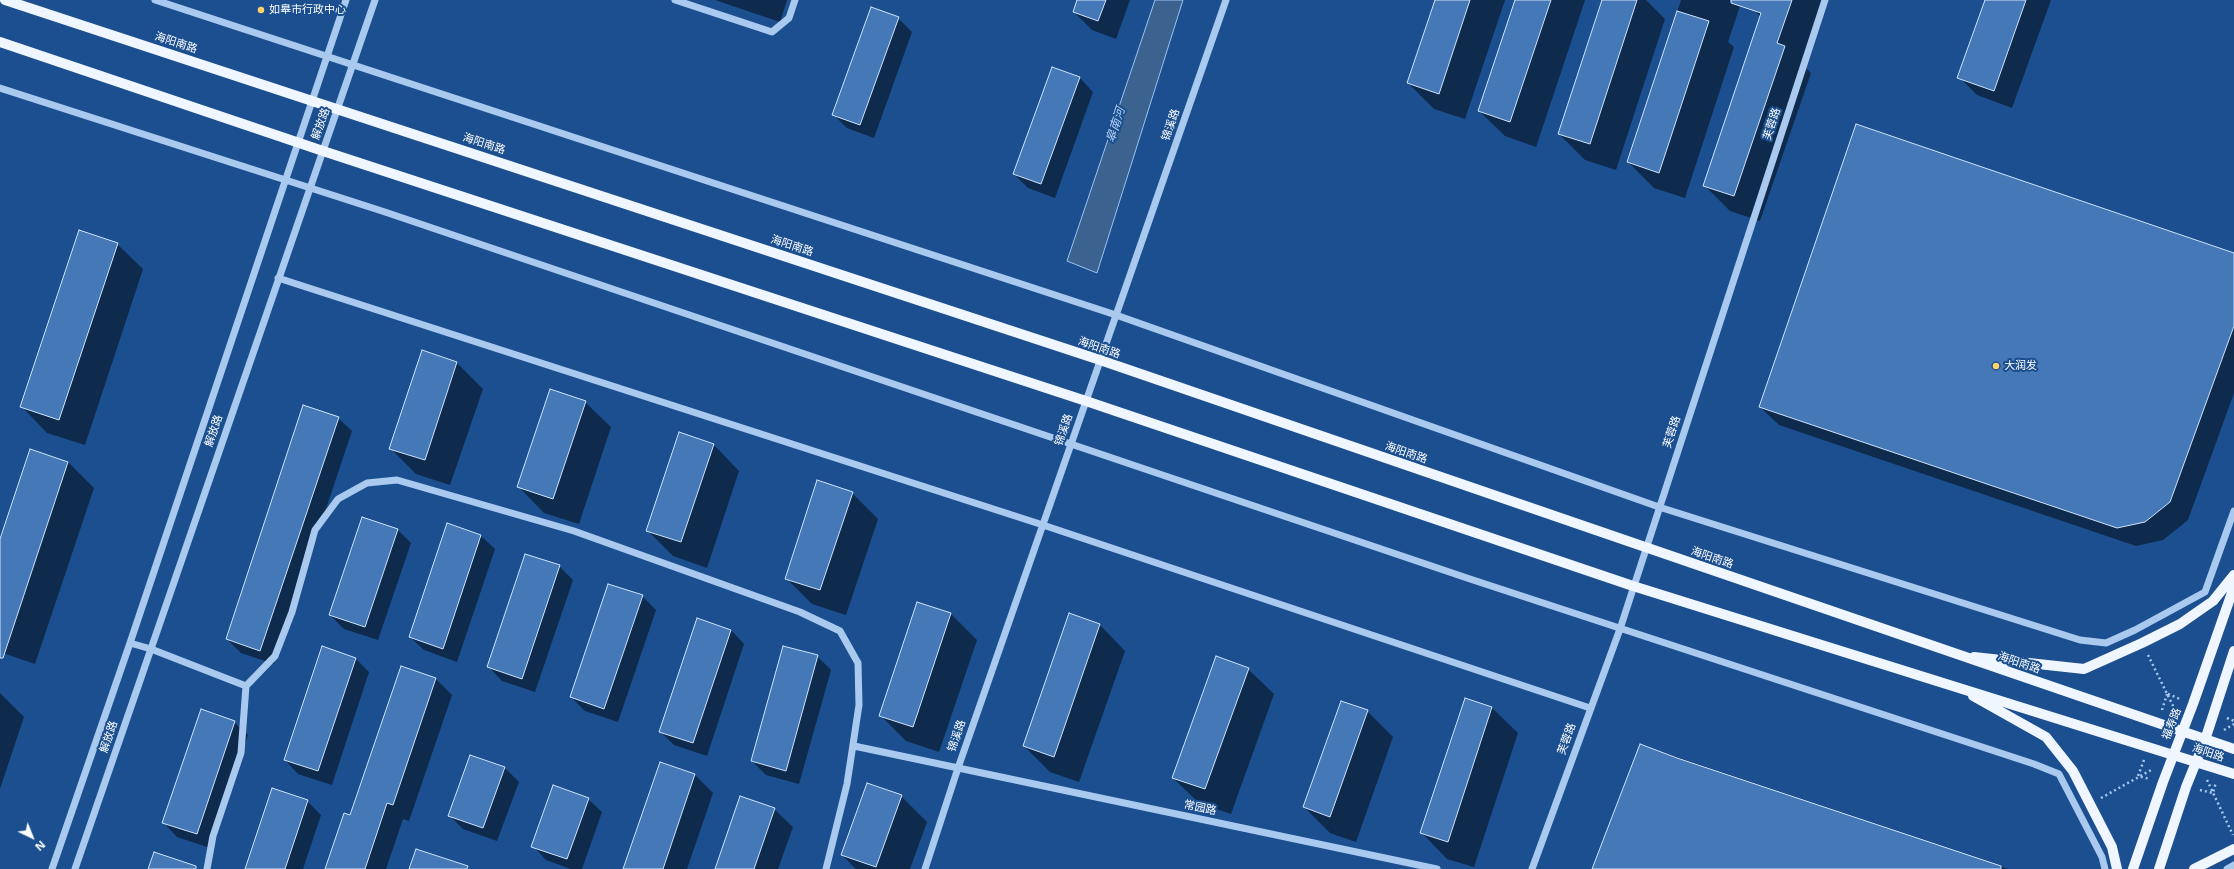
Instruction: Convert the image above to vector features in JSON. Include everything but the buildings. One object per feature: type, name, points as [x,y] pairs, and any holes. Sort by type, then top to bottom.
[{"type":"main road","name":"海阳南路","points":[[5,0],[338,108],[1100,360],[2182,732]]},
{"type":"main road","points":[[0,42],[323,151],[1086,401],[1633,586],[2174,754]]},
{"type":"main road","points":[[1958,655],[2084,668],[2142,643],[2180,624],[2213,601],[2234,575]]},
{"type":"main road","name":"福寿路","points":[[2133,869],[2234,587]]},
{"type":"main road","points":[[2159,869],[2205,740],[2234,651]]},
{"type":"main road","points":[[1956,686],[2046,737],[2073,771],[2112,846],[2117,869]]},
{"type":"main road","name":"海阳路","points":[[2182,732],[2234,749]]},
{"type":"main road","name":"海阳路","points":[[2174,754],[2234,774]]},
{"type":"main road","points":[[2194,869],[2234,850]]},
{"type":"street","points":[[155,0],[1116,315],[1659,507],[2080,640],[2106,643],[2135,630],[2205,592],[2234,511]]},
{"type":"street","name":"解放路","points":[[52,869],[130,643],[346,0]]},
{"type":"street","name":"解放路","points":[[75,869],[375,0]]},
{"type":"street","points":[[675,0],[772,32],[789,18],[795,0]]},
{"type":"street","name":"锦溪路","points":[[925,869],[958,768],[1226,0]]},
{"type":"street","name":"芙蓉路","points":[[1532,869],[1620,629],[1825,0]]},
{"type":"street","points":[[0,88],[285,179],[1620,629],[2028,761],[2059,774],[2102,857],[2105,869]]},
{"type":"street","points":[[278,278],[1043,524],[1590,708]]},
{"type":"street","points":[[207,869],[213,836],[241,753],[246,686],[275,656],[292,612],[315,530],[338,499],[366,483],[397,480],[574,531],[800,612],[840,631],[858,663],[859,705],[854,746],[847,784],[826,869]]},
{"type":"street","points":[[130,643],[151,649],[246,686]]},
{"type":"street","name":"常园路","points":[[854,746],[1437,869]]},
{"type":"street","points":[[2227,869],[2234,866]]},
{"type":"path","points":[[2142,643],[2167,694]]},
{"type":"path","points":[[2090,804],[2138,776]]},
{"type":"path","points":[[2213,793],[2234,838]]},
{"type":"water","name":"皋南河","points":[[1155,0],[1183,0],[1097,273],[1067,261]]},
{"type":"place","name":"如皋市行政中心","points":[[261,10]]},
{"type":"place","name":"大润发","points":[[1996,366]]}]
